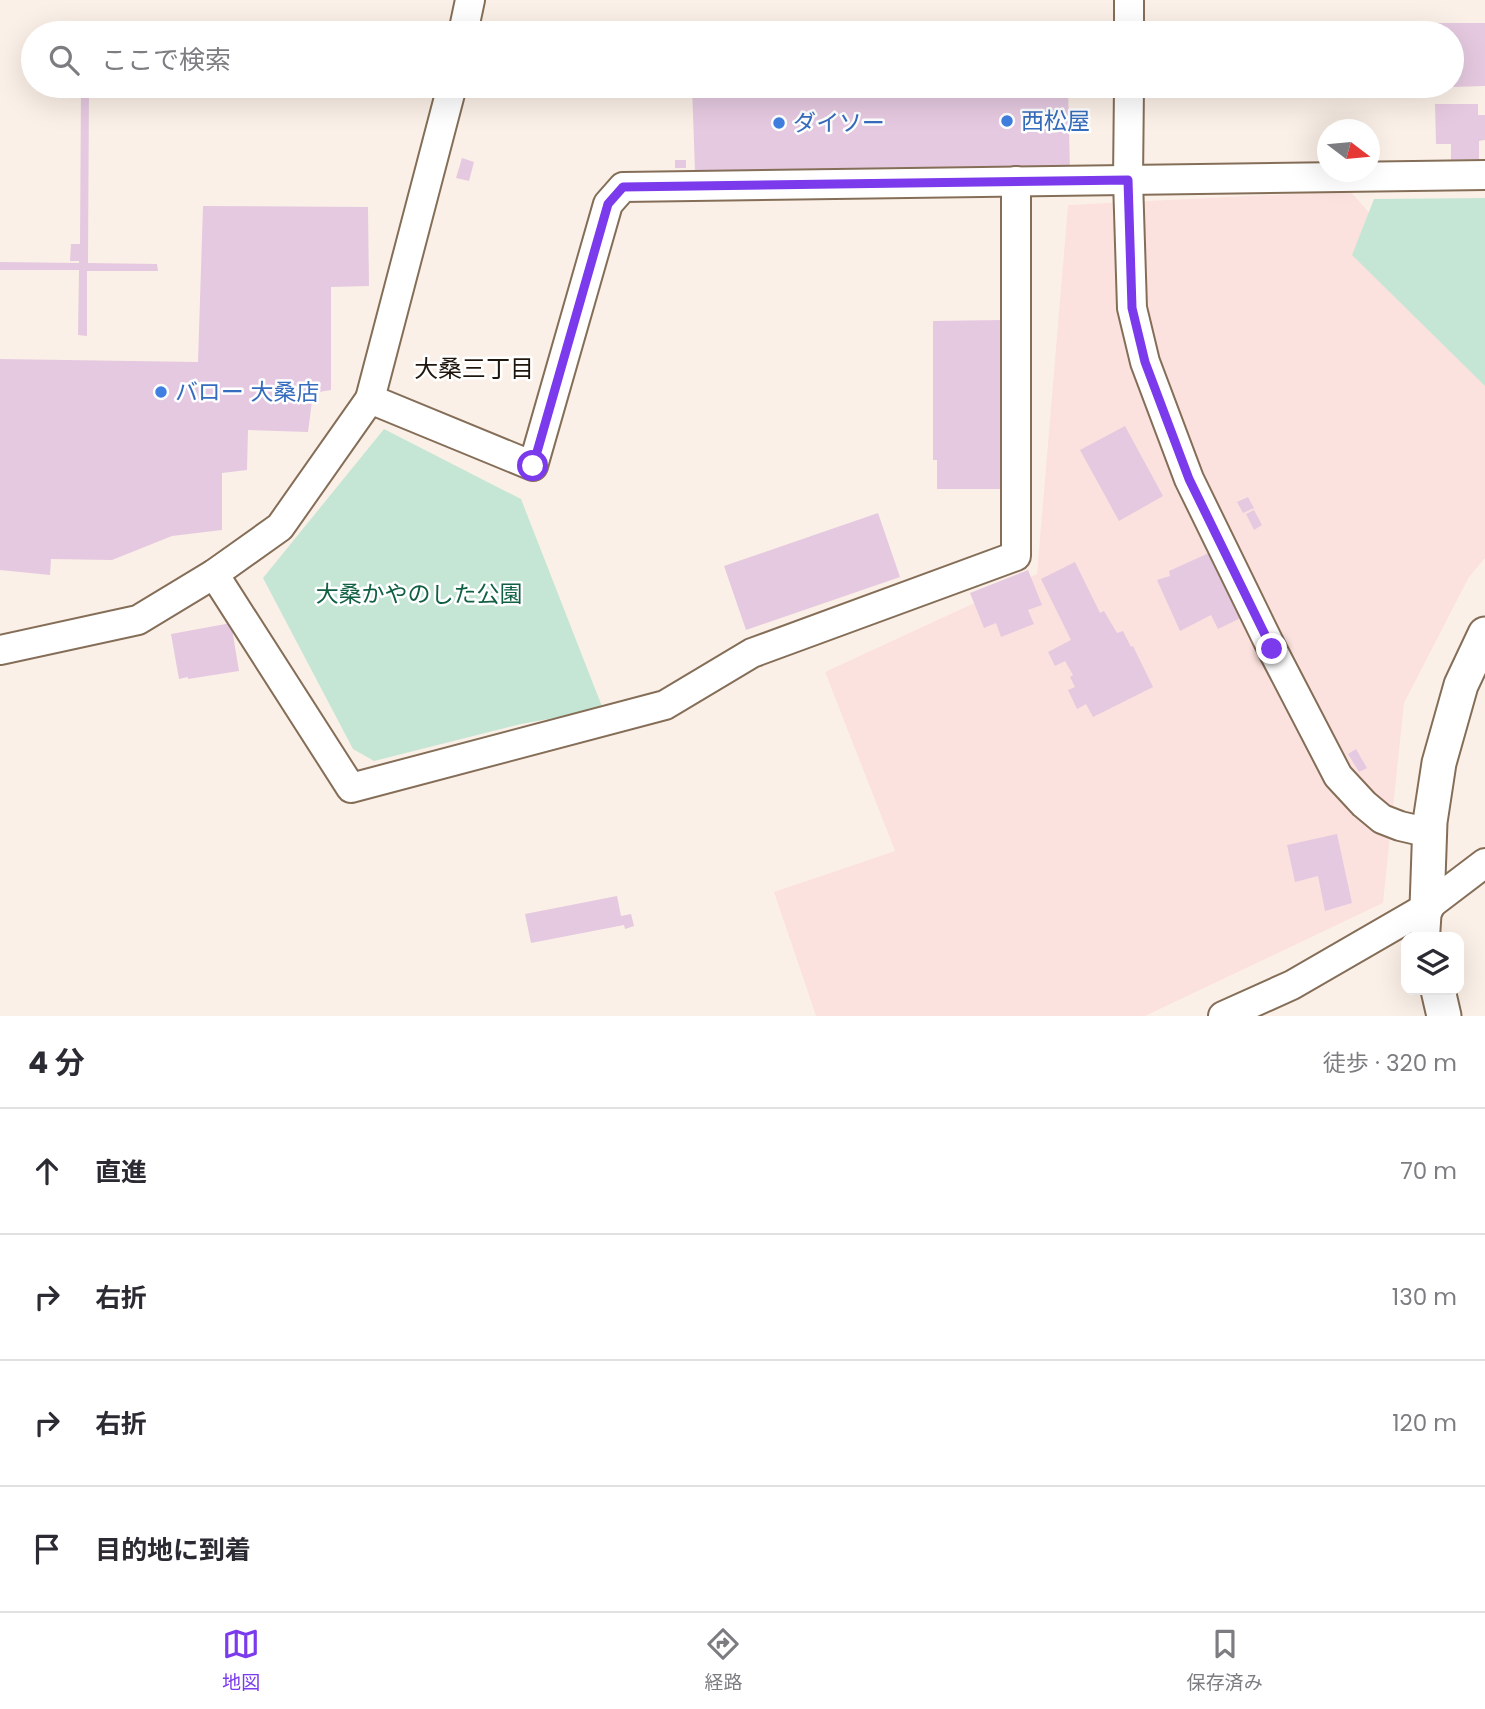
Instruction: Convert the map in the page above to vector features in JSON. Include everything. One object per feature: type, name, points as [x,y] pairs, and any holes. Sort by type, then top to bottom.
[{"type":"street","points":[[466,21],[470,0]]},
{"type":"street","points":[[1129,0],[1129,21]]},
{"type":"street","points":[[0,650],[138,620],[214,574],[279,527],[370,399],[449,98]]},
{"type":"street","points":[[1129,98],[1132,308],[1145,362],[1189,479],[1338,776],[1382,819],[1430,833]]},
{"type":"street","points":[[370,399],[533,466],[608,204],[623,187],[1485,175]]},
{"type":"street","points":[[214,574],[351,788],[665,705],[752,653],[1016,556],[1016,181]]},
{"type":"street","points":[[1426,922],[1430,833],[1439,763],[1461,685],[1485,634]]},
{"type":"street","points":[[1223,1016],[1426,922],[1485,863]]},
{"type":"street","points":[[1439,995],[1444,1016]]},
{"type":"shaded area","points":[[1350,191],[1485,344],[1485,558],[1469,577],[1404,703],[1383,903],[1145,1016],[816,1016],[774,892],[895,851],[825,672],[1037,574],[1068,205]]},
{"type":"green space","points":[[1485,198],[1485,386],[1352,255],[1374,199]]},
{"type":"green space","name":"大桑かやのした公園","points":[[384,429],[521,499],[603,709],[521,724],[374,761],[353,749],[263,578]]},
{"type":"building","points":[[1464,23],[1485,23],[1485,86],[1464,87]]},
{"type":"building","points":[[81,98],[89,98],[88,263],[157,264],[158,271],[87,271],[87,336],[78,335],[79,270],[0,270],[0,262],[79,263],[70,261],[71,244],[80,244]]},
{"type":"building","points":[[692,98],[1068,98],[1070,172],[695,172]]},
{"type":"building","points":[[1435,104],[1478,104],[1478,115],[1485,115],[1485,140],[1479,141],[1479,159],[1451,160],[1451,144],[1436,144]]},
{"type":"building","points":[[462,158],[474,162],[469,181],[456,178]]},
{"type":"building","points":[[675,160],[686,160],[686,168],[675,168]]},
{"type":"building","name":"バロー 大桑店","points":[[203,206],[368,207],[369,286],[331,287],[331,390],[313,393],[308,432],[248,430],[247,470],[222,473],[222,530],[172,536],[112,560],[51,559],[50,575],[0,570],[0,359],[198,362]]},
{"type":"building","points":[[1002,320],[1004,489],[937,489],[937,460],[933,460],[933,321]]},
{"type":"building","points":[[1125,426],[1163,496],[1119,521],[1080,450]]},
{"type":"building","points":[[1248,497],[1254,508],[1243,513],[1237,502]]},
{"type":"building","points":[[1254,510],[1262,525],[1254,530],[1246,514]]},
{"type":"building","points":[[878,513],[900,577],[746,630],[724,566]]},
{"type":"building","points":[[1211,552],[1245,616],[1218,629],[1211,615],[1180,631],[1157,580],[1170,576],[1169,571]]},
{"type":"building","points":[[1075,562],[1100,613],[1104,611],[1117,633],[1123,631],[1153,687],[1093,717],[1086,704],[1077,709],[1068,690],[1075,687],[1070,677],[1073,675],[1065,661],[1055,666],[1048,652],[1071,640],[1041,579]]},
{"type":"building","points":[[1028,570],[1042,605],[1028,610],[1034,624],[1001,637],[996,623],[984,628],[970,593]]},
{"type":"building","points":[[231,623],[239,671],[179,679],[171,634]]},
{"type":"building","points":[[1356,749],[1367,768],[1359,772],[1348,754]]},
{"type":"building","points":[[1337,834],[1352,903],[1325,911],[1318,876],[1295,882],[1287,845]]},
{"type":"building","points":[[617,896],[621,916],[631,914],[634,926],[625,929],[624,925],[531,943],[525,914]]},
{"type":"place","name":"西松屋","points":[[1007,121]]},
{"type":"place","name":"ダイソー","points":[[779,123]]},
{"type":"place","name":"バロー 大桑店","points":[[161,392]]},
{"type":"district","name":"大桑三丁目","points":[[474,369]]},
{"type":"route","points":[[533,466],[608,204],[623,187],[1128,180],[1132,308],[1145,362],[1189,479],[1272,649]]}]
